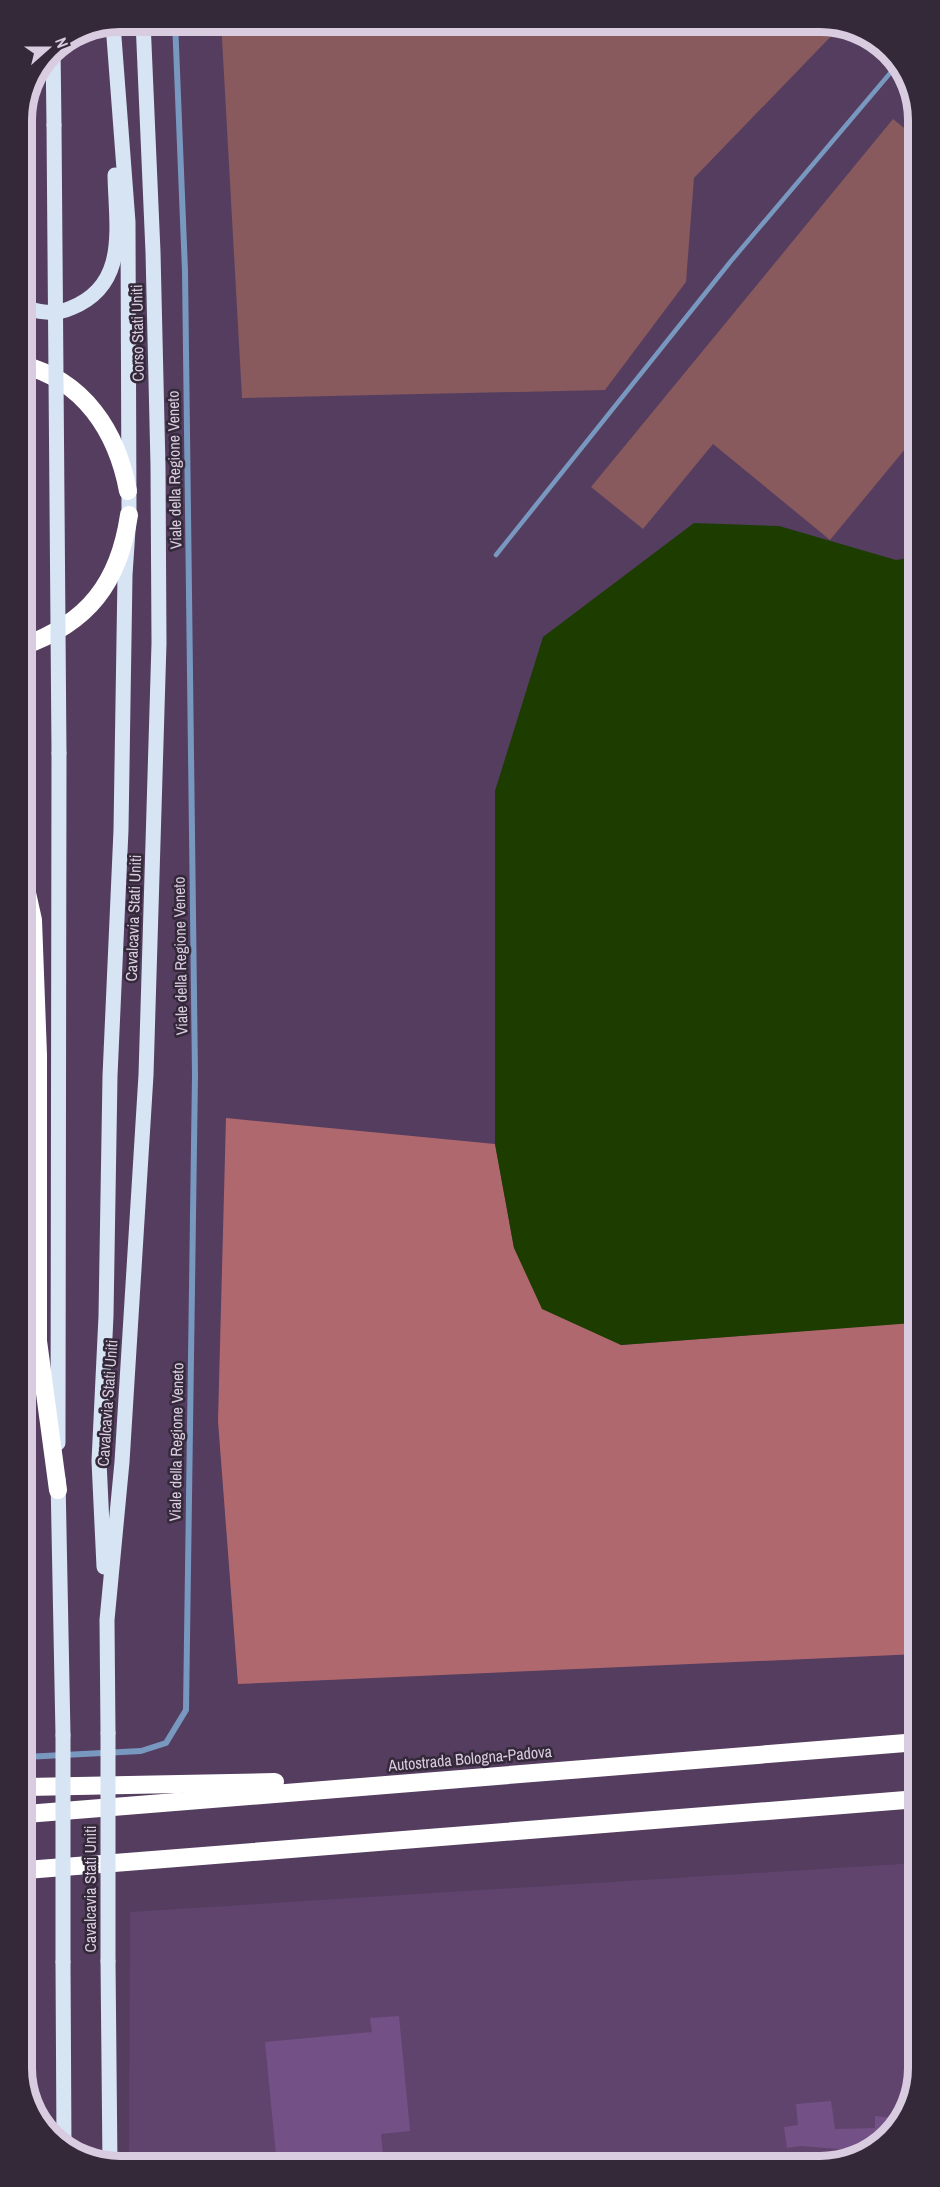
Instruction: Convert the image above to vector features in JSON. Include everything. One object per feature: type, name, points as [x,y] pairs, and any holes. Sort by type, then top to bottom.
[{"type":"highway","points":[[32,369],[66,385],[96,413],[115,442],[124,467],[128,491]]},
{"type":"highway","points":[[32,643],[65,627],[99,594],[120,558],[129,514]]},
{"type":"highway","points":[[32,916],[38,1056],[38,1341],[58,1490]]},
{"type":"highway","name":"Autostrada Bologna-Padova","points":[[32,1813],[908,1743]]},
{"type":"highway","points":[[32,1787],[442,1779]]},
{"type":"highway","points":[[32,1869],[908,1800]]},
{"type":"main road","points":[[32,309],[49,312],[66,310],[83,303],[97,293],[108,278],[114,262],[116,244],[112,32]]},
{"type":"main road","points":[[107,1620],[99,1461],[105,1316],[110,1076],[121,830],[125,575],[129,514],[128,222],[113,32]]},
{"type":"main road","name":"Corso Stati Uniti","points":[[143,32],[153,252],[159,644]]},
{"type":"main road","name":"Cavalcavia Stati Uniti","points":[[53,78],[59,753],[58,1490],[63,1735],[64,2135]]},
{"type":"main road","name":"Cavalcavia Stati Uniti","points":[[110,2155],[107,1620],[122,1462],[146,1076],[159,644]]},
{"type":"street","name":"Viale della Regione Veneto","points":[[32,1757],[141,1751],[166,1743],[186,1710],[195,1075],[185,271],[175,32]]},
{"type":"lane","points":[[496,555],[731,261],[893,69]]},
{"type":"shaded area","points":[[222,32],[835,33],[694,178],[686,282],[605,390],[242,398]]},
{"type":"shaded area","points":[[893,119],[908,131],[908,445],[830,540],[713,444],[643,529],[591,487]]},
{"type":"shaded area","points":[[694,523],[779,526],[896,560],[908,558],[908,1323],[621,1345],[542,1309],[514,1248],[495,1144],[495,791],[543,637]]},
{"type":"shaded area","points":[[226,1118],[495,1144],[514,1248],[621,1345],[908,1323],[908,1654],[238,1684],[218,1421]]},
{"type":"shaded area","points":[[908,1864],[907,2085],[894,2117],[883,2130],[849,2151],[821,2156],[129,2155],[130,1912]]},
{"type":"building","points":[[399,2016],[410,2131],[381,2134],[383,2155],[276,2155],[265,2042],[372,2032],[370,2018]]},
{"type":"building","points":[[831,2101],[835,2129],[875,2128],[875,2116],[893,2118],[874,2137],[851,2150],[801,2146],[787,2148],[784,2127],[798,2125],[796,2104]]}]
